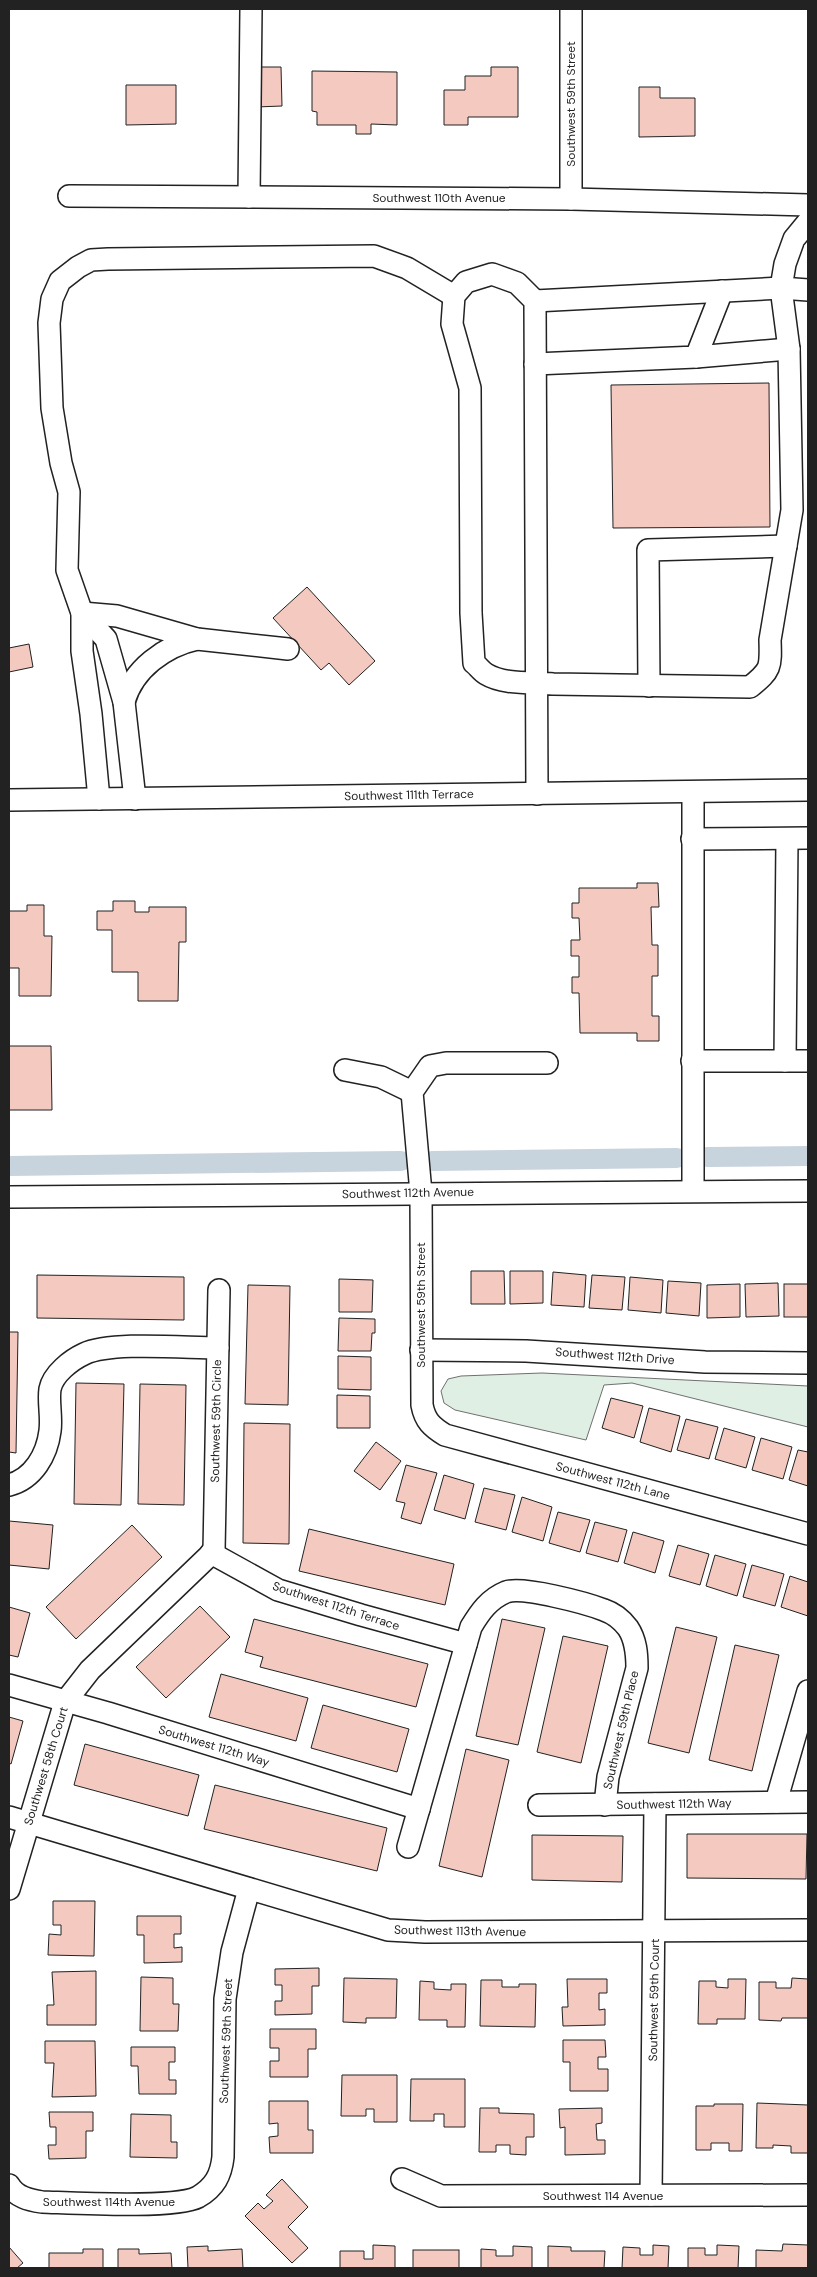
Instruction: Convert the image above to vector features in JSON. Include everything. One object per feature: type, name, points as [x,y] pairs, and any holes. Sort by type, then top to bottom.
[{"type":"street","points":[[249,197],[251,9]]},
{"type":"street","name":"Southwest 59th Street","points":[[571,9],[571,199]]},
{"type":"street","name":"Southwest 110th Avenue","points":[[75,194],[571,199],[808,205]]},
{"type":"street","points":[[536,794],[535,682],[535,301],[517,283],[492,274],[466,282],[454,296],[452,324],[470,388],[471,613],[474,663],[486,674],[505,681],[535,682],[649,686],[750,687],[767,674],[792,510],[789,349],[781,288],[785,264],[794,239],[808,222]]},
{"type":"street","points":[[99,799],[91,714],[82,651],[82,613],[67,570],[69,492],[61,463],[52,408],[49,323],[52,298],[60,281],[91,260],[374,256],[407,268],[454,296]]},
{"type":"street","points":[[535,301],[781,288],[808,290]]},
{"type":"street","points":[[696,357],[722,291]]},
{"type":"street","points":[[535,364],[696,357],[789,349]]},
{"type":"street","points":[[649,686],[648,550],[786,546]]},
{"type":"street","points":[[82,613],[117,616],[197,639],[288,649]]},
{"type":"street","points":[[82,613],[106,639],[124,702],[135,799]]},
{"type":"street","points":[[124,702],[128,689],[138,673],[159,655],[185,642],[197,639]]},
{"type":"street","name":"Southwest 111th Terrace","points":[[9,800],[808,790]]},
{"type":"street","points":[[693,792],[693,1190]]},
{"type":"street","points":[[692,838],[808,838]]},
{"type":"street","points":[[785,1061],[786,838]]},
{"type":"street","points":[[692,1061],[808,1061]]},
{"type":"street","points":[[344,1070],[381,1077],[412,1092],[430,1066],[446,1063],[547,1063]]},
{"type":"street","name":"Southwest 59th Street","points":[[412,1092],[421,1192],[421,1350],[422,1405],[425,1417]]},
{"type":"street","name":"Southwest 112th Avenue","points":[[9,1197],[421,1192],[808,1191]]},
{"type":"street","name":"Southwest 59th Circle","points":[[212,1552],[219,1290]]},
{"type":"street","points":[[9,1485],[19,1482],[41,1463],[50,1432],[50,1388],[63,1368],[70,1363],[85,1354],[111,1347],[218,1348]]},
{"type":"street","name":"Southwest 112th Drive","points":[[421,1350],[526,1351],[705,1362],[808,1363]]},
{"type":"street","name":"Southwest 112th Lane","points":[[425,1417],[432,1427],[445,1435],[808,1534]]},
{"type":"street","name":"Southwest 112th Terrace","points":[[212,1552],[278,1590],[361,1616],[466,1644]]},
{"type":"street","name":"Southwest 58th Court","points":[[9,1889],[18,1820],[65,1702],[90,1670],[212,1552]]},
{"type":"street","name":"Southwest 59th Place","points":[[466,1644],[478,1614],[487,1604],[499,1595],[519,1590],[603,1609],[616,1616],[627,1627],[633,1637],[637,1651],[637,1668],[608,1777],[605,1805]]},
{"type":"street","points":[[408,1846],[466,1644]]},
{"type":"street","name":"Southwest 112th Way","points":[[9,1685],[108,1713],[419,1809]]},
{"type":"street","points":[[776,1802],[801,1742],[808,1691]]},
{"type":"street","name":"Southwest 112th Way","points":[[540,1805],[808,1802]]},
{"type":"street","name":"Southwest 59th Court","points":[[650,2195],[656,1804]]},
{"type":"street","name":"Southwest 113th Avenue","points":[[18,1820],[388,1930],[425,1932],[808,1930]]},
{"type":"street","name":"Southwest 59th Street","points":[[208,2191],[216,2183],[221,2171],[223,2157],[225,1999],[231,1961],[249,1889]]},
{"type":"street","name":"Southwest 114 Avenue","points":[[402,2179],[441,2196],[808,2195]]},
{"type":"street","name":"Southwest 114th Avenue","points":[[10,2186],[27,2199],[42,2202],[171,2203],[197,2198],[208,2191]]},
{"type":"green space","points":[[542,1373],[808,1386],[808,1427],[632,1383],[604,1385],[586,1440],[455,1410],[444,1403],[441,1391],[448,1379],[461,1376]]},
{"type":"building","points":[[255,67],[281,67],[282,106],[256,107]]},
{"type":"building","points":[[491,67],[518,67],[518,117],[468,117],[468,125],[444,125],[444,90],[465,90],[465,76],[491,76]]},
{"type":"building","points":[[312,71],[397,72],[397,125],[371,124],[371,134],[356,134],[356,125],[317,125],[317,112],[312,111]]},
{"type":"building","points":[[126,85],[176,85],[176,124],[126,125]]},
{"type":"building","points":[[639,87],[660,87],[660,98],[695,98],[695,136],[639,137]]},
{"type":"building","points":[[769,383],[770,527],[613,528],[611,385]]},
{"type":"building","points":[[307,587],[375,661],[349,685],[329,663],[321,670],[273,618]]},
{"type":"building","points":[[29,644],[33,667],[9,672],[9,648]]},
{"type":"building","points":[[637,883],[658,883],[659,907],[651,907],[652,945],[658,945],[658,976],[652,976],[652,1016],[659,1016],[659,1041],[637,1041],[637,1033],[580,1033],[579,993],[572,993],[572,977],[579,977],[579,956],[571,956],[571,940],[580,940],[579,918],[572,918],[572,903],[579,903],[579,888],[637,888]]},
{"type":"building","points":[[113,901],[135,901],[135,912],[149,912],[149,907],[186,907],[186,942],[179,942],[178,1001],[138,1001],[138,972],[112,972],[112,930],[97,930],[97,911],[113,911]]},
{"type":"building","points":[[27,905],[44,905],[44,936],[52,936],[51,996],[19,996],[19,968],[9,968],[9,911],[27,911]]},
{"type":"building","points":[[9,1046],[51,1046],[52,1110],[9,1110]]},
{"type":"building","points":[[471,1271],[504,1271],[505,1304],[471,1304]]},
{"type":"building","points":[[510,1271],[543,1271],[543,1303],[510,1304]]},
{"type":"building","points":[[553,1272],[586,1275],[584,1307],[551,1305]]},
{"type":"building","points":[[37,1275],[184,1277],[184,1320],[37,1318]]},
{"type":"building","points":[[592,1275],[625,1277],[622,1310],[589,1308]]},
{"type":"building","points":[[630,1277],[663,1280],[661,1313],[628,1310]]},
{"type":"building","points":[[339,1279],[373,1280],[372,1312],[339,1312]]},
{"type":"building","points":[[668,1281],[701,1283],[699,1316],[666,1313]]},
{"type":"building","points":[[778,1283],[779,1316],[746,1317],[745,1284]]},
{"type":"building","points":[[740,1284],[740,1317],[707,1318],[707,1285]]},
{"type":"building","points":[[784,1284],[808,1284],[808,1317],[784,1317]]},
{"type":"building","points":[[248,1285],[290,1286],[288,1405],[245,1404]]},
{"type":"building","points":[[339,1318],[375,1319],[375,1333],[372,1333],[371,1351],[338,1351]]},
{"type":"building","points":[[9,1332],[18,1332],[16,1453],[9,1452]]},
{"type":"building","points":[[338,1356],[371,1357],[371,1390],[338,1389]]},
{"type":"building","points":[[76,1383],[124,1384],[121,1505],[74,1504]]},
{"type":"building","points":[[140,1384],[186,1385],[184,1505],[138,1504]]},
{"type":"building","points":[[337,1395],[370,1396],[370,1428],[337,1428]]},
{"type":"building","points":[[611,1398],[643,1406],[634,1438],[602,1428]]},
{"type":"building","points":[[649,1408],[680,1416],[671,1452],[640,1442]]},
{"type":"building","points":[[686,1419],[718,1427],[709,1459],[677,1450]]},
{"type":"building","points":[[244,1423],[290,1424],[289,1544],[243,1543]]},
{"type":"building","points":[[724,1428],[755,1437],[746,1468],[715,1459]]},
{"type":"building","points":[[761,1438],[792,1447],[783,1479],[752,1470]]},
{"type":"building","points":[[376,1442],[401,1461],[380,1490],[354,1471]]},
{"type":"building","points":[[798,1450],[808,1452],[808,1486],[789,1480]]},
{"type":"building","points":[[406,1465],[437,1473],[421,1524],[401,1518],[405,1503],[396,1501]]},
{"type":"building","points":[[444,1475],[474,1484],[465,1519],[434,1510]]},
{"type":"building","points":[[484,1488],[515,1495],[506,1530],[475,1522]]},
{"type":"building","points":[[522,1497],[552,1507],[543,1541],[512,1532]]},
{"type":"building","points":[[558,1512],[590,1520],[580,1552],[549,1543]]},
{"type":"building","points":[[9,1521],[53,1525],[49,1569],[9,1565]]},
{"type":"building","points":[[595,1522],[627,1530],[618,1562],[586,1553]]},
{"type":"building","points":[[132,1525],[162,1557],[76,1639],[46,1607]]},
{"type":"building","points":[[309,1529],[454,1564],[445,1605],[299,1571]]},
{"type":"building","points":[[633,1532],[664,1541],[655,1573],[624,1563]]},
{"type":"building","points":[[678,1545],[709,1554],[700,1585],[669,1576]]},
{"type":"building","points":[[715,1555],[746,1564],[737,1596],[706,1586]]},
{"type":"building","points":[[752,1565],[784,1574],[775,1606],[743,1597]]},
{"type":"building","points":[[790,1576],[808,1582],[808,1616],[781,1607]]},
{"type":"building","points":[[200,1606],[230,1637],[166,1698],[136,1667]]},
{"type":"building","points":[[9,1607],[30,1613],[18,1657],[9,1655]]},
{"type":"building","points":[[254,1619],[428,1664],[416,1707],[260,1667],[263,1657],[245,1652]]},
{"type":"building","points":[[502,1619],[545,1628],[518,1745],[476,1736]]},
{"type":"building","points":[[676,1627],[717,1637],[689,1753],[648,1743]]},
{"type":"building","points":[[563,1636],[608,1646],[581,1763],[537,1752]]},
{"type":"building","points":[[735,1645],[779,1655],[752,1771],[709,1760]]},
{"type":"building","points":[[221,1674],[308,1698],[296,1741],[209,1717]]},
{"type":"building","points":[[323,1705],[409,1729],[397,1772],[311,1748]]},
{"type":"building","points":[[9,1717],[23,1721],[11,1764],[9,1763]]},
{"type":"building","points":[[85,1744],[199,1775],[188,1816],[74,1785]]},
{"type":"building","points":[[466,1749],[509,1760],[482,1877],[439,1866]]},
{"type":"building","points":[[215,1785],[387,1828],[377,1871],[204,1829]]},
{"type":"building","points":[[687,1834],[807,1834],[806,1879],[687,1878]]},
{"type":"building","points":[[532,1835],[623,1836],[622,1882],[532,1880]]},
{"type":"building","points":[[53,1901],[95,1901],[94,1956],[48,1955],[49,1934],[61,1935],[61,1925],[53,1925]]},
{"type":"building","points":[[137,1916],[181,1916],[181,1934],[174,1934],[174,1948],[182,1947],[182,1962],[144,1963],[144,1935],[137,1935]]},
{"type":"building","points":[[319,1968],[319,1986],[312,1986],[312,2014],[275,2015],[275,2001],[282,2001],[282,1985],[275,1985],[275,1969]]},
{"type":"building","points":[[96,1971],[96,2025],[47,2025],[47,2005],[54,2005],[52,1972]]},
{"type":"building","points":[[141,1977],[173,1978],[173,2004],[179,2004],[178,2031],[140,2031]]},
{"type":"building","points":[[344,1978],[397,1979],[396,2018],[366,2018],[366,2023],[343,2022]]},
{"type":"building","points":[[792,1978],[808,1979],[808,2018],[782,2018],[781,2021],[759,2020],[759,1982],[776,1982],[776,1988],[791,1988]]},
{"type":"building","points":[[567,1979],[607,1979],[607,1993],[599,1993],[599,2010],[605,2009],[605,2025],[563,2026],[562,2007],[568,2007]]},
{"type":"building","points":[[728,1979],[746,1979],[745,2019],[717,2019],[717,2024],[698,2024],[699,1981],[716,1981],[716,1987],[728,1988]]},
{"type":"building","points":[[481,1980],[502,1980],[502,1987],[536,1984],[535,2027],[480,2026]]},
{"type":"building","points":[[420,1981],[434,1982],[434,1989],[451,1990],[451,1984],[466,1984],[465,2027],[447,2027],[447,2020],[419,2020]]},
{"type":"building","points":[[270,2029],[316,2029],[316,2049],[308,2049],[308,2077],[270,2077],[270,2061],[279,2061],[279,2048],[270,2048]]},
{"type":"building","points":[[563,2040],[605,2040],[606,2057],[598,2057],[598,2069],[608,2069],[608,2091],[570,2091],[570,2062],[563,2062]]},
{"type":"building","points":[[45,2041],[95,2041],[96,2096],[52,2097],[54,2063],[45,2063]]},
{"type":"building","points":[[131,2047],[175,2047],[175,2062],[169,2062],[169,2080],[176,2080],[176,2094],[139,2094],[138,2066],[131,2066]]},
{"type":"building","points":[[342,2075],[397,2075],[397,2122],[374,2122],[374,2109],[366,2109],[366,2116],[341,2116]]},
{"type":"building","points":[[411,2079],[465,2079],[465,2127],[444,2127],[444,2114],[434,2114],[434,2121],[410,2121]]},
{"type":"building","points":[[269,2101],[308,2101],[308,2130],[313,2130],[313,2153],[270,2153],[269,2137],[278,2136],[278,2123],[269,2124]]},
{"type":"building","points":[[757,2103],[808,2105],[808,2153],[791,2153],[791,2146],[773,2145],[773,2148],[756,2148]]},
{"type":"building","points":[[714,2104],[743,2104],[742,2151],[729,2151],[729,2143],[711,2143],[711,2150],[696,2150],[696,2106],[714,2106]]},
{"type":"building","points":[[480,2108],[499,2108],[499,2113],[534,2114],[534,2137],[526,2137],[526,2155],[510,2154],[510,2145],[496,2145],[496,2152],[479,2152]]},
{"type":"building","points":[[602,2108],[602,2123],[596,2124],[597,2140],[605,2140],[605,2154],[565,2155],[565,2127],[560,2128],[559,2109]]},
{"type":"building","points":[[49,2112],[93,2112],[93,2131],[86,2131],[86,2158],[49,2159],[48,2145],[56,2145],[56,2127],[50,2127]]},
{"type":"building","points":[[131,2114],[171,2115],[171,2142],[177,2142],[177,2158],[130,2157]]},
{"type":"building","points":[[282,2179],[308,2207],[288,2227],[308,2248],[292,2263],[245,2216],[258,2203],[264,2209],[273,2201],[266,2195]]},
{"type":"building","points":[[783,2244],[808,2245],[808,2268],[756,2268],[756,2250],[782,2251]]},
{"type":"building","points":[[373,2245],[395,2246],[395,2268],[340,2268],[340,2251],[364,2251],[364,2259],[373,2259]]},
{"type":"building","points":[[653,2245],[669,2246],[668,2268],[622,2268],[623,2247],[640,2248],[640,2255],[653,2255]]},
{"type":"building","points":[[717,2245],[739,2246],[738,2268],[688,2268],[688,2248],[705,2248],[705,2255],[717,2255]]},
{"type":"building","points":[[208,2246],[208,2251],[242,2249],[243,2268],[188,2268],[187,2247]]},
{"type":"building","points":[[513,2246],[532,2247],[532,2268],[481,2268],[481,2249],[496,2250],[496,2256],[513,2256]]},
{"type":"building","points":[[548,2246],[571,2247],[571,2251],[605,2251],[604,2268],[548,2268]]},
{"type":"building","points":[[9,2247],[23,2263],[17,2268],[9,2268]]},
{"type":"building","points":[[83,2249],[103,2249],[103,2268],[49,2268],[49,2253],[83,2253]]},
{"type":"building","points":[[118,2249],[139,2249],[139,2254],[171,2253],[172,2268],[118,2268]]},
{"type":"building","points":[[413,2250],[459,2250],[459,2268],[413,2268]]},
{"type":"waterway","points":[[707,1157],[808,1156]]},
{"type":"waterway","points":[[432,1161],[677,1158]]},
{"type":"waterway","points":[[9,1166],[401,1161]]}]
